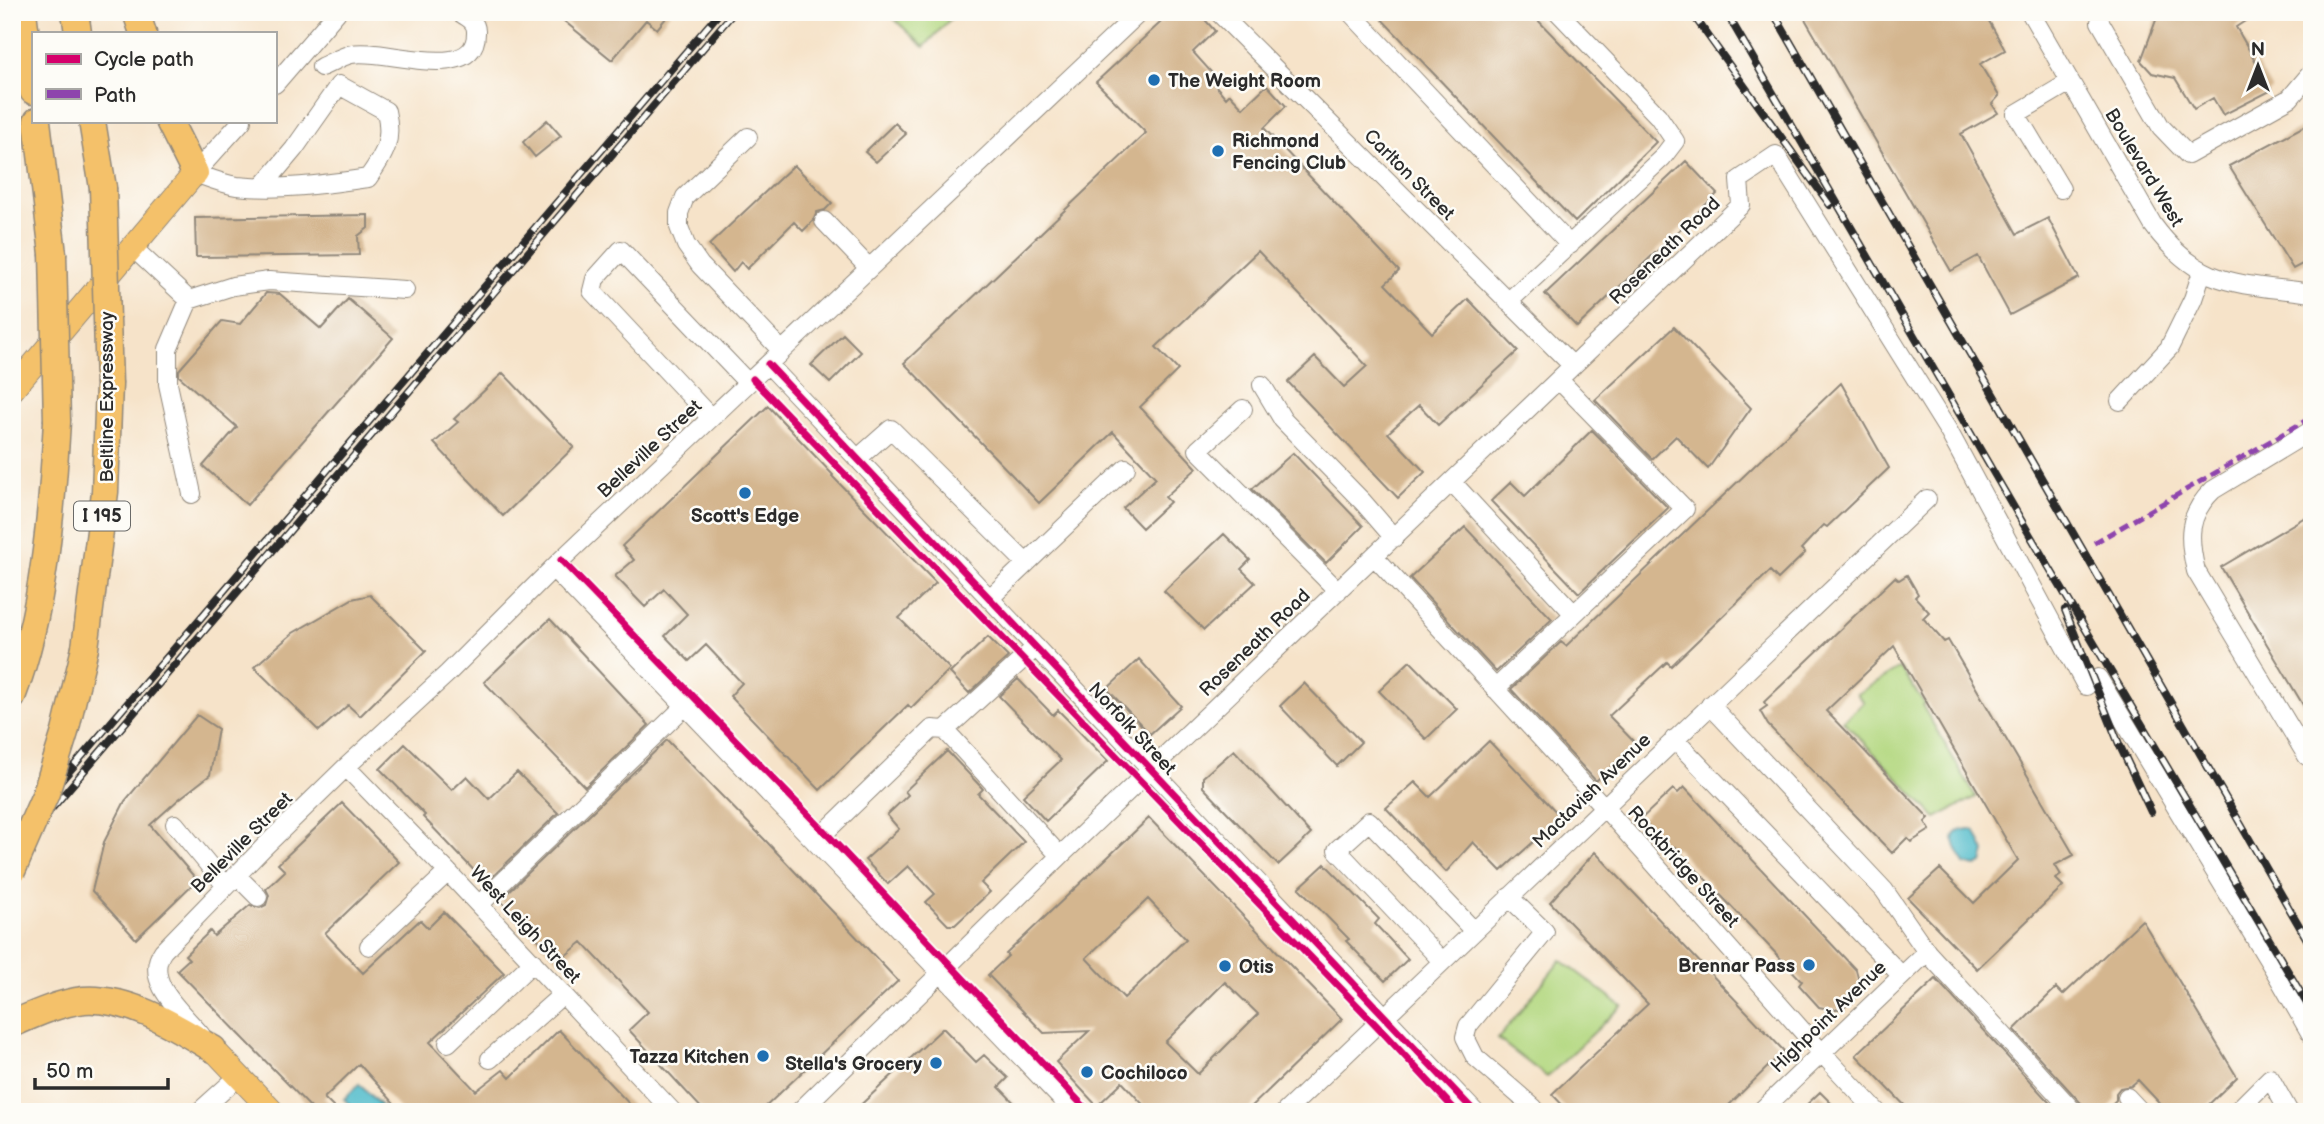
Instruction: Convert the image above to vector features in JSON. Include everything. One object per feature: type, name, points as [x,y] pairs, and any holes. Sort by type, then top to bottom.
[{"type":"highway","points":[[23,12],[32,83]]},
{"type":"highway","points":[[75,12],[78,32]]},
{"type":"highway","points":[[136,12],[143,32]]},
{"type":"highway","name":"I 195","points":[[12,697],[31,632],[44,565],[53,502],[57,421],[53,254],[37,122]]},
{"type":"highway","name":"Beltline Expressway","points":[[12,871],[46,793],[65,732],[85,648],[105,492],[109,384],[103,188],[92,122]]},
{"type":"highway","points":[[170,122],[195,173]]},
{"type":"highway","points":[[12,1024],[60,1005],[85,1000],[118,1004],[157,1016],[213,1049]]},
{"type":"main road","points":[[12,390],[195,173]]},
{"type":"main road","points":[[213,1049],[273,1112]]},
{"type":"street","points":[[276,83],[337,12]]},
{"type":"street","points":[[321,67],[352,53],[387,54],[419,60],[445,61],[461,58],[467,55],[475,41],[476,29],[474,22],[459,12]]},
{"type":"street","name":"Belleville Street","points":[[213,1049],[173,1002],[159,983],[157,975],[159,958],[192,921],[346,767],[447,673],[553,568],[1140,12]]},
{"type":"street","name":"Carlton Street","points":[[1218,12],[1573,366]]},
{"type":"street","points":[[1350,12],[1570,245]]},
{"type":"street","points":[[1508,302],[1662,158],[1675,141],[1658,116],[1558,12]]},
{"type":"street","name":"Boulevard West","points":[[2030,12],[2153,225],[2177,254],[2202,272],[2235,283],[2312,293]]},
{"type":"street","points":[[2100,22],[2161,127],[2188,155],[2290,98],[2312,72]]},
{"type":"street","points":[[241,122],[195,173],[235,186],[262,187],[337,183],[368,178],[384,155],[390,130],[386,111],[363,101],[339,85],[305,49]]},
{"type":"street","points":[[2061,189],[2016,114],[2070,82]]},
{"type":"street","points":[[262,187],[294,149],[339,85]]},
{"type":"street","points":[[748,137],[685,197],[679,213],[680,227],[686,245],[700,265],[782,351]]},
{"type":"street","name":"Roseneath Road","points":[[799,1112],[1060,856],[1741,205],[1740,180],[1776,155],[1949,432],[2086,686],[2098,678],[2312,1036]]},
{"type":"street","points":[[824,221],[869,268]]},
{"type":"street","points":[[132,247],[189,300]]},
{"type":"street","points":[[711,418],[592,291],[595,279],[621,250],[748,383]]},
{"type":"street","points":[[2120,401],[2169,348],[2193,299],[2202,272]]},
{"type":"street","points":[[192,494],[168,384],[168,349],[189,300],[233,286],[269,281],[405,290]]},
{"type":"street","name":"Norfolk Street","points":[[768,364],[1475,1112]]},
{"type":"street","points":[[1495,689],[1685,509],[1559,380]]},
{"type":"street","points":[[1262,385],[1283,420],[1394,538]]},
{"type":"street","points":[[1243,410],[1198,450],[1338,591]]},
{"type":"street","points":[[857,459],[891,429],[1026,564]]},
{"type":"street","points":[[2312,430],[2213,489],[2201,501],[2193,518],[2190,545],[2196,571],[2307,757],[2312,759]]},
{"type":"street","points":[[989,599],[1126,468]]},
{"type":"street","points":[[1452,482],[1574,614]]},
{"type":"street","name":"Mactavish Avenue","points":[[1285,1112],[1927,499]]},
{"type":"street","name":"Rockbridge Street","points":[[1374,556],[1604,807],[1877,1112]]},
{"type":"street","points":[[553,568],[1074,1112]]},
{"type":"street","points":[[945,730],[1035,647]]},
{"type":"street","points":[[1710,705],[1884,890],[1927,952],[2074,1112]]},
{"type":"street","points":[[479,905],[685,706]]},
{"type":"street","points":[[815,842],[932,729],[945,730],[1060,856]]},
{"type":"street","points":[[1674,739],[1901,975]]},
{"type":"street","name":"West Leigh Street","points":[[346,767],[673,1112]]},
{"type":"street","points":[[1443,961],[1337,850],[1369,821],[1474,931]]},
{"type":"street","points":[[175,824],[231,881],[258,897]]},
{"type":"street","points":[[369,946],[448,872]]},
{"type":"street","points":[[1509,897],[1545,932],[1468,1026],[1465,1037],[1475,1057],[1534,1111]]},
{"type":"street","name":"Highpoint Avenue","points":[[1760,1112],[1927,952]]},
{"type":"street","points":[[447,1043],[533,962]]},
{"type":"street","points":[[490,1059],[563,994]]},
{"type":"street","points":[[199,1112],[239,1076]]},
{"type":"street","points":[[2236,1112],[2270,1079],[2289,1112]]},
{"type":"street","points":[[2127,1097],[2141,1112]]},
{"type":"green space","points":[[887,12],[953,12],[955,14],[924,47]]},
{"type":"green space","points":[[1900,668],[1925,704],[1922,705],[1976,797],[1936,818],[1843,721],[1864,702],[1857,694]]},
{"type":"green space","points":[[1561,960],[1622,1006],[1547,1077],[1498,1039]]},
{"type":"water","points":[[1972,829],[1985,852],[1982,863],[1976,866],[1965,864],[1954,841],[1957,832]]},
{"type":"water","points":[[359,1084],[387,1112],[357,1112],[344,1099]]},
{"type":"building","points":[[553,12],[671,12],[657,29],[646,20],[612,60]]},
{"type":"building","points":[[1172,12],[1198,12],[1215,31],[1193,52],[1212,73],[1209,78],[1226,98],[1230,94],[1243,108],[1267,85],[1286,106],[1264,128],[1399,271],[1385,284],[1432,333],[1468,299],[1518,351],[1438,425],[1419,405],[1388,433],[1425,472],[1398,498],[1288,382],[1315,357],[1344,387],[1367,366],[1258,251],[1156,347],[1178,370],[1140,407],[1197,468],[1165,497],[1170,502],[1142,528],[1123,508],[1156,478],[1113,432],[1039,503],[904,363],[1146,133],[1096,82]]},
{"type":"building","points":[[1375,12],[1530,12],[1656,142],[1575,222]]},
{"type":"building","points":[[1801,12],[1984,12],[2005,50],[1980,64],[1999,96],[1992,104],[1998,113],[1961,134],[2017,234],[2048,218],[2079,278],[2010,315],[1978,256],[1951,271]]},
{"type":"building","points":[[2159,12],[2259,12],[2236,27],[2272,90],[2223,115],[2213,98],[2194,109],[2175,78],[2152,73],[2141,61]]},
{"type":"building","points":[[547,120],[561,136],[535,157],[523,142]]},
{"type":"building","points":[[2312,122],[2312,259],[2293,269],[2229,166]]},
{"type":"building","points":[[895,123],[906,134],[876,162],[865,152]]},
{"type":"building","points":[[1686,161],[1717,194],[1577,327],[1545,294]]},
{"type":"building","points":[[794,165],[832,203],[825,210],[817,212],[813,221],[803,231],[794,222],[747,269],[741,262],[733,272],[709,245]]},
{"type":"building","points":[[368,215],[368,228],[358,236],[359,255],[196,257],[195,218]]},
{"type":"building","points":[[266,293],[280,294],[321,329],[348,299],[393,338],[247,505],[203,466],[237,427],[179,376],[179,370],[222,321],[240,324]]},
{"type":"building","points":[[1674,327],[1751,408],[1708,469],[1676,436],[1652,459],[1595,400]]},
{"type":"building","points":[[843,334],[861,352],[830,383],[811,365]]},
{"type":"building","points":[[503,373],[574,447],[503,516],[434,443],[458,422],[454,419]]},
{"type":"building","points":[[1841,383],[1889,468],[1827,527],[1824,525],[1801,549],[1805,553],[1778,579],[1770,571],[1671,666],[1667,662],[1609,716],[1636,744],[1596,781],[1511,689],[1561,642],[1566,646]]},
{"type":"building","points":[[768,406],[936,583],[899,618],[950,669],[911,708],[908,705],[820,790],[730,696],[742,683],[706,645],[689,661],[665,636],[687,614],[664,589],[645,607],[615,576],[634,560],[622,546]]},
{"type":"building","points":[[1592,430],[1668,508],[1579,593],[1491,501],[1511,482],[1525,496]]},
{"type":"building","points":[[1293,453],[1363,526],[1326,563],[1252,489]]},
{"type":"building","points":[[2312,513],[2312,720],[2221,567]]},
{"type":"building","points":[[1465,527],[1552,619],[1496,672],[1410,578]]},
{"type":"building","points":[[1224,534],[1250,560],[1241,569],[1255,583],[1204,630],[1164,591]]},
{"type":"building","points":[[1907,575],[1918,594],[1915,597],[1929,612],[1923,618],[1944,642],[1948,640],[2074,855],[2055,865],[2061,875],[2056,879],[2063,886],[1977,969],[1908,898],[1940,869],[1974,903],[2018,860],[1894,646],[1826,711],[1929,818],[1925,822],[1930,830],[1911,842],[1907,838],[1892,853],[1768,725],[1760,711],[1767,706],[1764,702],[1895,577],[1899,580]]},
{"type":"building","points":[[370,595],[426,651],[360,716],[348,705],[319,731],[254,667],[293,633],[352,599]]},
{"type":"building","points":[[550,619],[649,725],[585,787],[484,682]]},
{"type":"building","points":[[988,637],[1008,657],[969,693],[950,673]]},
{"type":"building","points":[[1139,659],[1181,706],[1150,734],[1107,689]]},
{"type":"building","points":[[1410,661],[1457,709],[1426,739],[1379,691]]},
{"type":"building","points":[[1018,679],[1053,715],[1058,710],[1108,761],[1046,821],[1023,796],[1061,760],[999,696]]},
{"type":"building","points":[[1304,683],[1361,742],[1337,766],[1280,706]]},
{"type":"building","points":[[197,715],[218,729],[210,775],[150,825],[197,880],[136,939],[92,891],[104,842],[125,801]]},
{"type":"building","points":[[667,740],[898,981],[760,1112],[705,1112],[629,1030],[648,1012],[582,942],[559,961],[500,900]]},
{"type":"building","points":[[1489,741],[1561,817],[1501,871],[1473,842],[1446,872],[1386,808],[1415,782],[1430,797]]},
{"type":"building","points":[[405,744],[452,790],[467,776],[489,799],[517,772],[558,813],[486,883],[380,769]]},
{"type":"building","points":[[1234,750],[1311,834],[1278,865],[1203,787],[1203,777]]},
{"type":"building","points":[[947,751],[983,789],[978,794],[1024,842],[981,883],[990,892],[955,925],[948,925],[926,902],[935,894],[908,866],[888,884],[865,860],[899,829],[887,815],[908,795],[905,791]]},
{"type":"building","points":[[1684,787],[1856,970],[1859,981],[1857,995],[1852,1003],[1840,1009],[1819,1007],[1799,985],[1802,981],[1675,847],[1671,851],[1641,819],[1673,789],[1678,793]]},
{"type":"building","points":[[342,803],[399,862],[325,933],[363,973],[420,920],[428,928],[444,912],[504,973],[430,1042],[476,1091],[503,1070],[510,1078],[559,1030],[637,1112],[402,1112],[359,1064],[324,1098],[338,1112],[315,1112],[177,970],[189,959],[185,955],[210,931],[214,936],[250,905],[260,908],[266,905],[269,895],[266,889],[285,871],[278,864]]},
{"type":"building","name":"Otis","points":[[1149,818],[1342,1019],[1246,1112],[1150,1112],[1122,1082],[1097,1106],[1056,1062],[1089,1031],[1044,1033],[988,975],[1008,956],[1006,954]],"holes":[[[1148,899],[1186,939],[1124,998],[1086,958]],[[1225,982],[1258,1014],[1198,1074],[1165,1042]]]},
{"type":"building","points":[[1595,852],[1784,1051],[1729,1105],[1735,1112],[1569,1112],[1552,1094],[1648,1004],[1550,902]]},
{"type":"building","points":[[1325,864],[1379,919],[1375,924],[1408,959],[1385,981],[1299,888]]},
{"type":"building","points":[[2142,920],[2237,1077],[2201,1112],[2168,1112],[2138,1080],[2131,1086],[2120,1088],[2116,1093],[2116,1100],[2104,1112],[2085,1112],[2082,1104],[2014,1030],[2056,988],[2063,995]]},
{"type":"building","points":[[1936,979],[2058,1112],[1911,1112],[1856,1055]]},
{"type":"building","points":[[943,1028],[976,1062],[984,1055],[1008,1078],[999,1087],[1023,1112],[853,1112]]},
{"type":"building","points":[[1820,1092],[1840,1112],[1799,1112]]},
{"type":"railway","points":[[12,838],[720,12]]},
{"type":"railway","points":[[12,855],[734,12]]},
{"type":"railway","points":[[1691,12],[1830,205]]},
{"type":"railway","points":[[1726,12],[2024,525],[2312,1012]]},
{"type":"railway","points":[[1773,12],[2312,948]]},
{"type":"railway","points":[[2065,610],[2119,744],[2151,812]]},
{"type":"marked path","points":[[2094,543],[2312,417]]},
{"type":"cycle path","points":[[768,364],[1475,1112]]},
{"type":"cycle path","points":[[753,379],[1457,1112]]},
{"type":"cycle path","points":[[561,560],[825,832],[1089,1112]]},
{"type":"place","name":"The Weight Room","points":[[1154,80]]},
{"type":"place","name":"Richmond Fencing Club","points":[[1218,151]]},
{"type":"place","name":"Scott's Edge","points":[[745,493]]},
{"type":"place","name":"Brennar Pass","points":[[1809,965]]},
{"type":"place","name":"Otis","points":[[1225,966]]},
{"type":"place","name":"Tazza Kitchen","points":[[763,1056]]},
{"type":"place","name":"Stella's Grocery","points":[[936,1063]]},
{"type":"place","name":"Cochiloco","points":[[1087,1072]]}]
